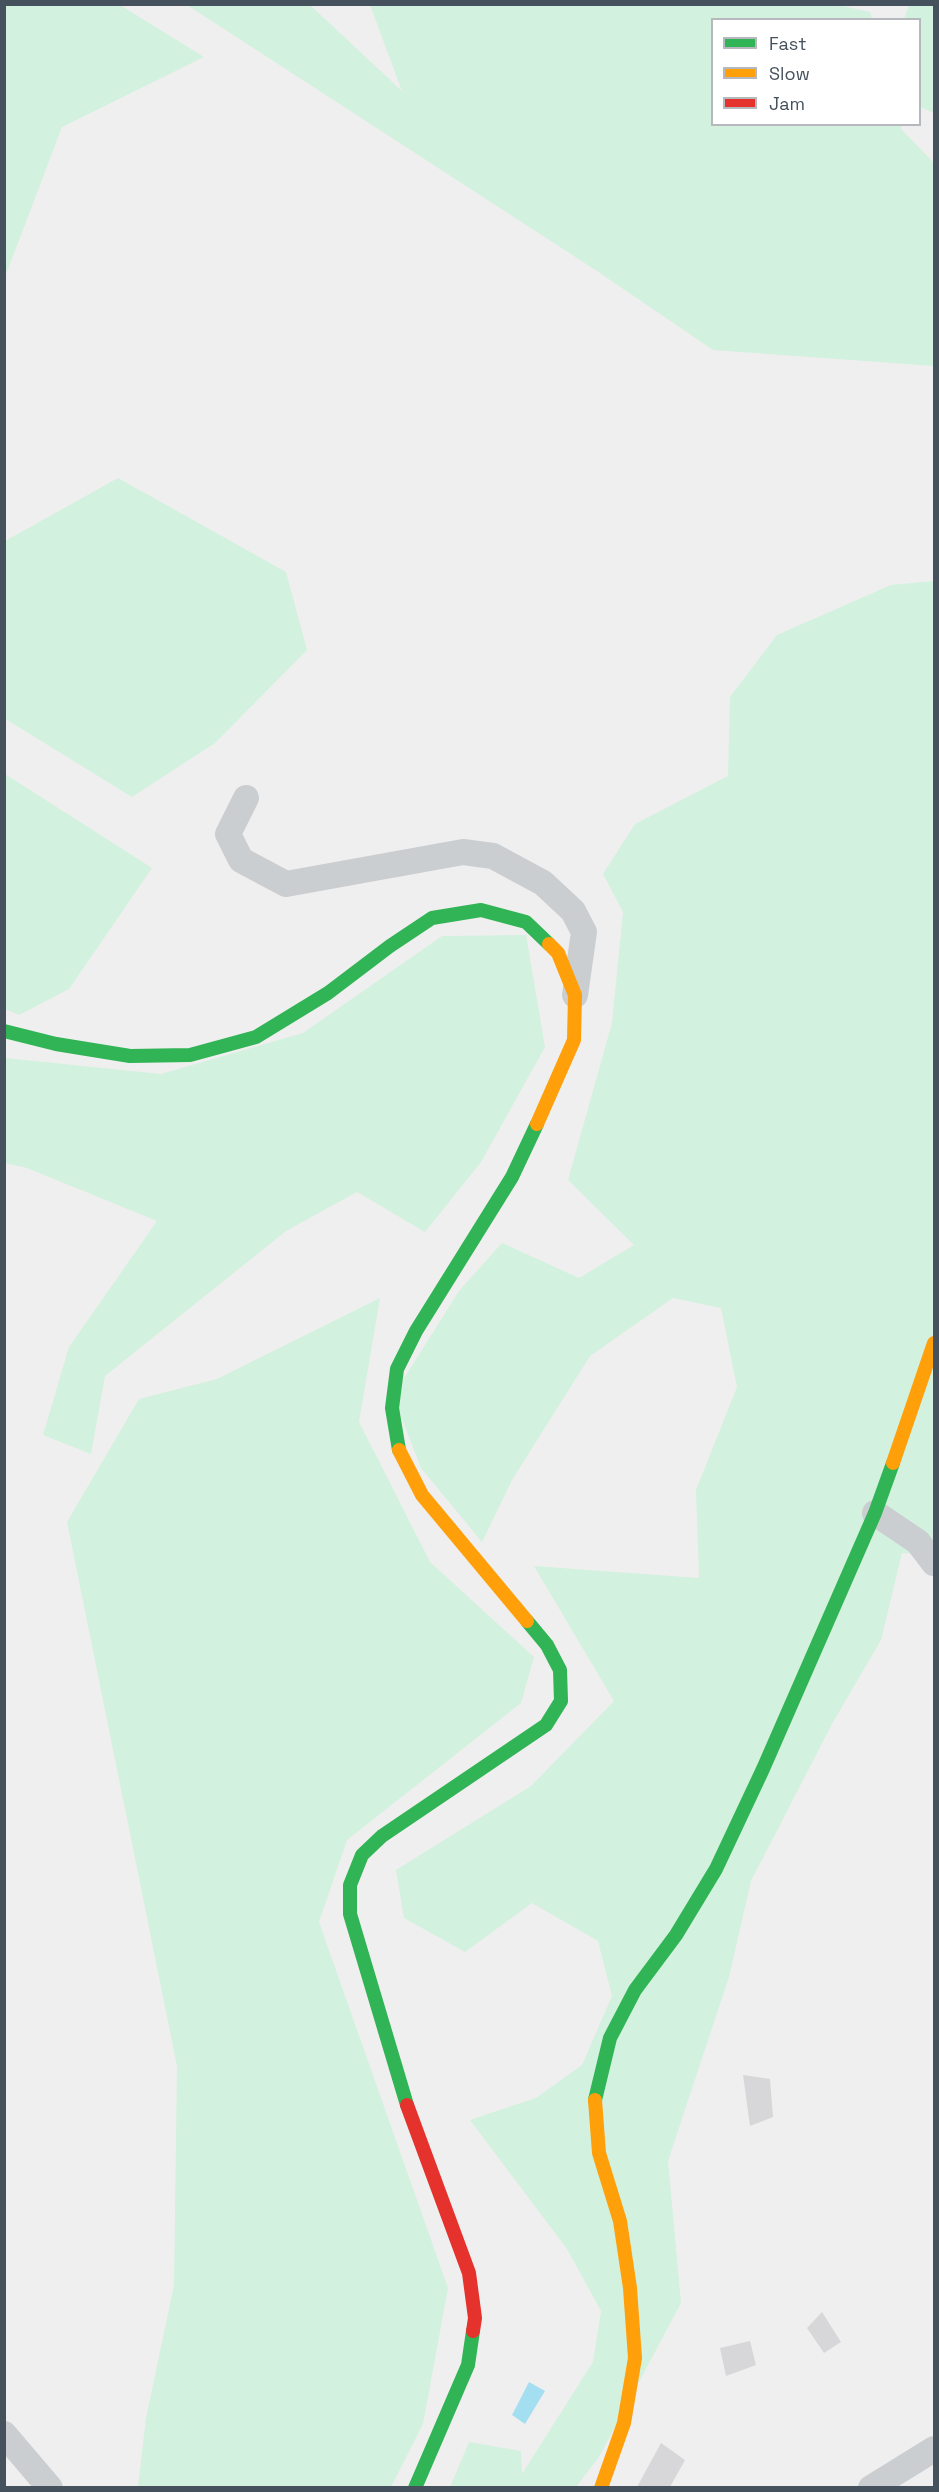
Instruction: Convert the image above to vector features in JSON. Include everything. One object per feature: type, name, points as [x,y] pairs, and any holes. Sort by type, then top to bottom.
[{"type":"main road","points":[[4,1031],[56,1044],[130,1056],[190,1055],[255,1037],[328,993],[390,946],[432,918],[481,910],[526,922],[558,953],[575,995],[574,1040],[552,1096],[512,1177],[416,1331],[397,1369],[392,1408],[398,1449],[422,1495],[547,1646],[560,1670],[561,1701],[546,1725],[382,1836],[363,1855],[350,1885],[350,1914],[401,2089],[469,2273],[476,2318],[468,2365],[415,2487]]},
{"type":"main road","points":[[601,2487],[624,2423],[635,2358],[630,2288],[620,2221],[599,2152],[595,2096],[610,2037],[635,1990],[676,1935],[716,1869],[763,1769],[875,1514],[934,1343]]},
{"type":"street","points":[[246,798],[228,834],[241,860],[286,884],[463,852],[493,856],[543,883],[573,911],[584,932],[575,995]]},
{"type":"street","points":[[875,1514],[918,1542],[934,1563]]},
{"type":"street","points":[[4,2434],[50,2487]]},
{"type":"street","points":[[871,2487],[934,2449]]},
{"type":"green space","points":[[5,4],[120,5],[204,57],[62,127],[5,277]]},
{"type":"green space","points":[[834,4],[870,12],[872,18],[711,18],[711,126],[900,126],[934,163],[934,366],[713,350],[597,271],[187,5],[310,5],[402,91],[370,5]]},
{"type":"green space","points":[[909,5],[934,5],[934,113],[921,107],[921,18],[904,18]]},
{"type":"green space","points":[[118,478],[286,572],[307,650],[215,743],[132,797],[4,718],[5,541]]},
{"type":"green space","points":[[934,581],[934,1555],[902,1553],[881,1640],[833,1722],[751,1881],[729,1977],[668,2161],[681,2303],[599,2457],[576,2487],[450,2487],[469,2442],[521,2451],[522,2474],[593,2362],[601,2311],[567,2249],[470,2120],[536,2098],[582,2065],[612,1996],[598,1941],[532,1903],[465,1952],[404,1918],[396,1870],[531,1786],[614,1701],[534,1566],[699,1578],[696,1490],[737,1387],[721,1308],[673,1298],[590,1356],[512,1480],[482,1542],[421,1468],[393,1396],[459,1291],[502,1243],[579,1278],[634,1245],[568,1180],[612,1023],[623,912],[603,874],[635,824],[728,776],[730,697],[777,635],[891,585]]},
{"type":"green space","points":[[5,774],[152,868],[69,989],[19,1015],[5,1009]]},
{"type":"green space","points":[[526,935],[545,1047],[481,1162],[425,1232],[357,1192],[286,1231],[105,1376],[91,1454],[43,1435],[69,1347],[157,1221],[27,1168],[5,1163],[5,1058],[161,1074],[303,1033],[442,936]]},
{"type":"green space","points":[[380,1298],[359,1422],[430,1562],[534,1657],[521,1703],[347,1840],[319,1922],[448,2288],[423,2424],[391,2487],[138,2487],[146,2418],[174,2285],[177,2066],[67,1522],[139,1399],[217,1379]]},
{"type":"water","points":[[529,2382],[545,2391],[525,2424],[512,2415]]},
{"type":"building","points":[[743,2075],[770,2079],[773,2117],[750,2126]]},
{"type":"building","points":[[822,2312],[841,2342],[824,2353],[807,2328]]},
{"type":"building","points":[[750,2341],[756,2365],[726,2376],[720,2348]]},
{"type":"building","points":[[661,2443],[685,2460],[670,2487],[637,2487]]},
{"type":"traffic: fast","points":[[4,1031],[56,1044],[130,1056],[190,1055],[256,1037],[328,993],[390,946],[432,918],[481,910],[526,922],[549,944]]},
{"type":"traffic: fast","points":[[399,1450],[392,1408],[397,1369],[416,1331],[512,1177],[537,1124]]},
{"type":"traffic: fast","points":[[595,2100],[610,2038],[635,1990],[676,1935],[716,1869],[763,1769],[875,1513],[893,1463]]},
{"type":"traffic: fast","points":[[407,2105],[350,1914],[350,1885],[362,1855],[382,1836],[546,1725],[561,1701],[560,1670],[547,1645],[527,1621]]},
{"type":"traffic: fast","points":[[415,2488],[468,2365],[473,2331]]},
{"type":"traffic: slow","points":[[537,1124],[574,1040],[575,995],[558,953],[549,944]]},
{"type":"traffic: slow","points":[[893,1463],[934,1343]]},
{"type":"traffic: slow","points":[[399,1450],[422,1495],[527,1621]]},
{"type":"traffic: slow","points":[[595,2100],[599,2153],[620,2221],[630,2288],[635,2358],[624,2423],[601,2488]]},
{"type":"traffic: jam","points":[[407,2105],[469,2273],[475,2318],[473,2331]]}]
